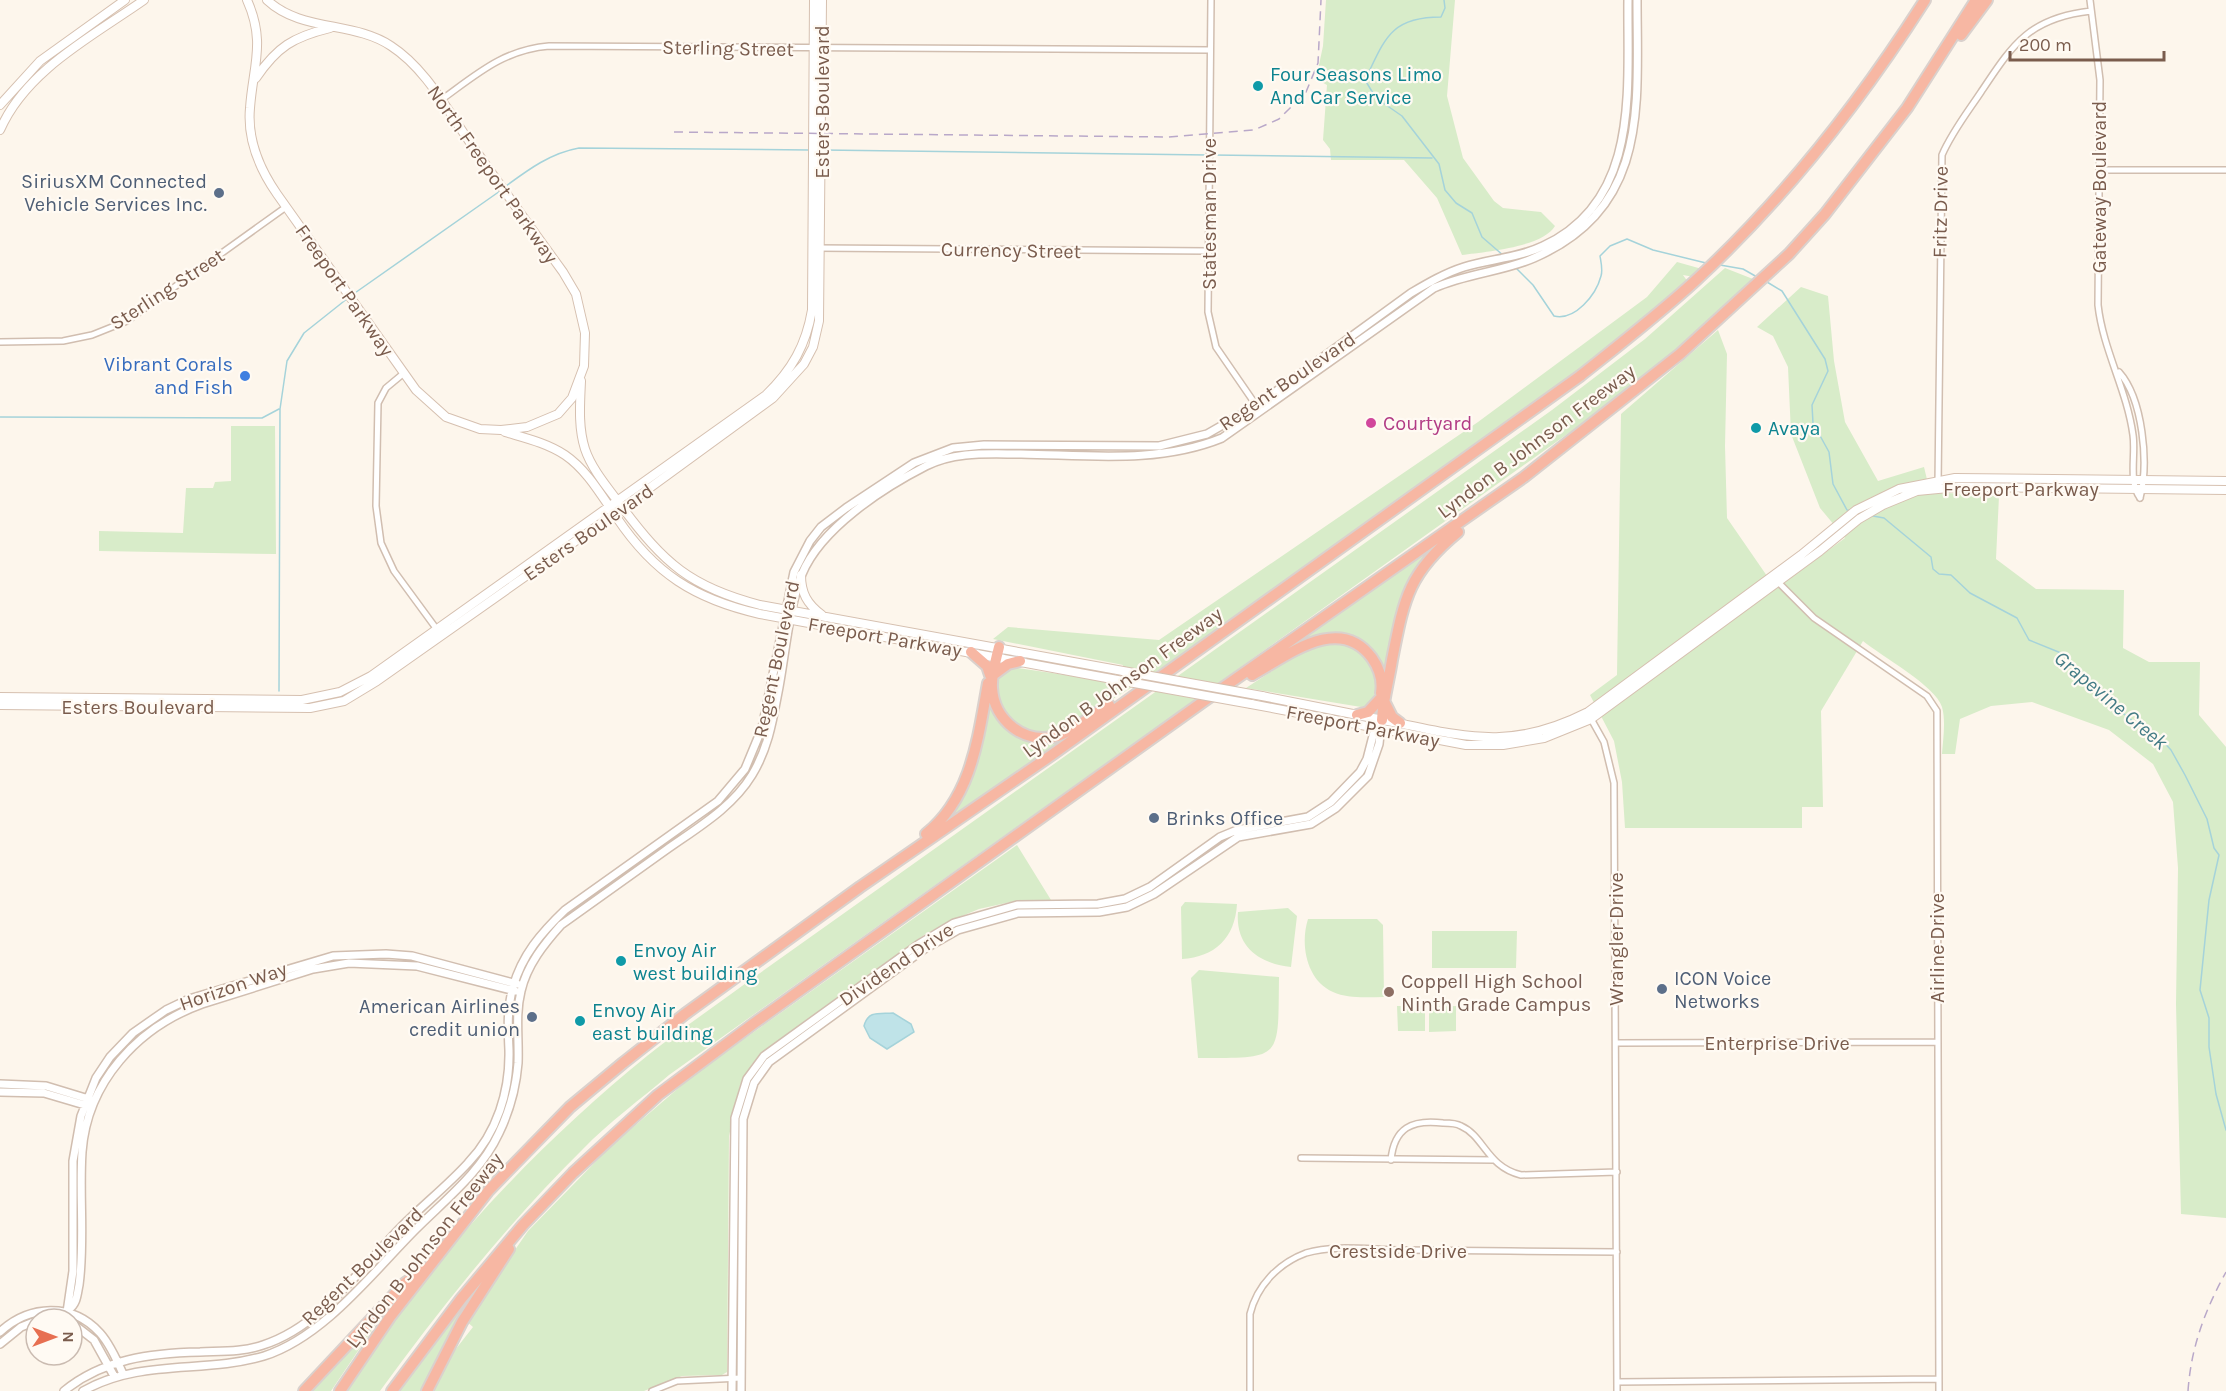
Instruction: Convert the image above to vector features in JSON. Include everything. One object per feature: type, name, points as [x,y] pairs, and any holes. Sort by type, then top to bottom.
[{"type":"highway","points":[[1877,72],[1918,0]]},
{"type":"highway","name":"Lyndon B Johnson Freeway","points":[[340,1391],[390,1317],[489,1190],[570,1107],[685,1014],[860,887],[1580,376],[1696,280],[1790,183],[1877,72],[1925,0]]},
{"type":"highway","name":"Lyndon B Johnson Freeway","points":[[392,1391],[461,1299],[523,1225],[629,1120],[690,1070],[1204,701],[1524,477],[1680,354],[1789,254],[1863,166],[1907,108],[1976,0]]},
{"type":"highway","points":[[1907,108],[1987,0]]},
{"type":"highway","points":[[1379,724],[1382,699],[1401,613],[1414,578],[1439,547],[1524,477]]},
{"type":"highway","points":[[1204,701],[1305,645],[1330,638],[1348,640],[1369,655],[1381,678],[1382,699],[1387,711],[1400,723]]},
{"type":"highway","points":[[971,652],[987,666],[991,675],[994,700],[1005,721],[1027,736],[1045,738],[1072,728],[1210,640]]},
{"type":"highway","points":[[860,887],[934,828],[953,806],[969,772],[996,652]]},
{"type":"highway","points":[[991,675],[1008,664],[1020,662]]},
{"type":"highway","points":[[1357,715],[1368,712],[1382,699]]},
{"type":"highway","points":[[427,1391],[462,1322],[495,1274],[523,1225]]},
{"type":"highway","points":[[304,1391],[405,1283],[435,1261]]},
{"type":"main road","points":[[0,105],[28,72],[126,0]]},
{"type":"main road","points":[[1,124],[24,91],[87,40],[144,0]]},
{"type":"main road","points":[[247,0],[256,21],[258,36],[255,79]]},
{"type":"main road","points":[[267,0],[289,14],[332,27]]},
{"type":"main road","name":"Esters Boulevard","points":[[438,632],[614,514],[620,504],[766,395],[791,368],[805,341],[809,326],[817,248],[818,49],[814,0]]},
{"type":"main road","name":"Esters Boulevard","points":[[818,49],[822,0]]},
{"type":"main road","points":[[255,79],[270,57],[285,44],[301,36],[332,27]]},
{"type":"main road","name":"North Freeport Parkway","points":[[332,27],[366,33],[388,44],[409,59],[441,100],[576,294],[585,333],[582,374]]},
{"type":"main road","points":[[81,31],[87,40]]},
{"type":"main road","name":"Freeport Parkway","points":[[255,79],[250,108],[252,144],[265,176],[354,304],[426,401],[447,417],[480,429],[501,430],[548,446],[566,455],[587,475],[635,545],[664,573],[696,593],[723,605],[788,619],[971,652],[996,652],[1020,662],[1251,704],[1379,724],[1448,742],[1533,741],[1590,716],[1830,537],[1896,500],[1938,484],[2226,490]]},
{"type":"main road","points":[[501,430],[527,427],[558,414],[572,398],[582,374]]},
{"type":"main road","name":"Freeport Parkway","points":[[582,374],[580,419],[583,441],[588,458],[620,504],[653,548],[701,584],[740,600],[996,652],[1123,671],[1262,696],[1357,715],[1379,724],[1400,723],[1494,742]]},
{"type":"main road","name":"Freeport Parkway","points":[[1830,537],[1856,510],[1888,494],[1938,484],[2138,480],[2226,481]]},
{"type":"main road","name":"Esters Boulevard","points":[[0,705],[310,708],[344,701],[609,506],[620,504]]},
{"type":"main road","points":[[664,573],[672,572],[691,582],[701,584]]},
{"type":"main road","points":[[801,575],[803,592],[807,600],[826,617]]},
{"type":"main road","name":"Esters Boulevard","points":[[0,697],[302,700],[329,696],[365,684]]},
{"type":"street","name":"Statesman Drive","points":[[1211,0],[1208,312],[1212,335],[1227,365],[1258,409]]},
{"type":"street","name":"Regent Boulevard","points":[[1567,235],[1603,192],[1618,160],[1624,138],[1628,0]]},
{"type":"street","name":"Regent Boulevard","points":[[789,610],[801,575],[813,555],[844,520],[910,475],[943,459],[978,454],[1168,454],[1189,450],[1221,438],[1258,409],[1434,288],[1457,278],[1517,264],[1545,249],[1594,216],[1606,201],[1627,164],[1632,147],[1635,130],[1637,0]]},
{"type":"street","name":"Gateway Boulevard","points":[[2090,0],[2100,80],[2098,305],[2104,337],[2118,370],[2132,427],[2138,489]]},
{"type":"street","name":"Fritz Drive","points":[[1938,484],[1942,155],[1953,133],[2017,41],[2043,22],[2067,14],[2091,11]]},
{"type":"street","name":"Sterling Street","points":[[441,100],[504,55],[532,47],[581,45],[818,49],[1210,50]]},
{"type":"street","points":[[2099,170],[2226,170]]},
{"type":"street","name":"Sterling Street","points":[[0,342],[63,341],[92,335],[127,321],[286,207]]},
{"type":"street","name":"Currency Street","points":[[817,248],[1208,252]]},
{"type":"street","name":"Regent Boulevard","points":[[1339,352],[1411,293],[1432,280],[1466,266],[1545,249]]},
{"type":"street","points":[[404,373],[386,388],[378,404],[378,524],[387,559],[438,632]]},
{"type":"street","name":"Regent Boulevard","points":[[82,1391],[114,1376],[264,1356],[296,1342],[325,1320],[472,1174],[491,1149],[506,1120],[514,1093],[518,1064],[517,1014],[521,993],[539,952],[561,926],[719,812],[751,777],[770,732],[798,562],[821,527],[906,467],[928,456],[957,447],[984,445],[1159,446],[1207,434],[1258,409]]},
{"type":"street","name":"Airline Drive","points":[[1775,578],[1814,618],[1927,696],[1936,706],[1939,1391]]},
{"type":"street","name":"Regent Boulevard","points":[[64,1391],[118,1362],[161,1354],[247,1349],[275,1341],[311,1320],[404,1224],[471,1160],[484,1143],[499,1112],[506,1088],[509,1052],[508,1012],[513,987],[533,944],[565,910],[712,806],[734,784],[750,761],[760,738],[788,619]]},
{"type":"street","name":"Wrangler Drive","points":[[1590,716],[1604,742],[1614,783],[1617,1391]]},
{"type":"street","name":"Dividend Drive","points":[[741,1391],[742,1131],[746,1107],[754,1083],[770,1062],[936,932],[954,923],[1017,905],[1113,903],[1138,894],[1182,869],[1220,837],[1297,821],[1331,802],[1360,772],[1379,724]]},
{"type":"street","points":[[386,954],[386,963]]},
{"type":"street","name":"Horizon Way","points":[[66,1307],[73,1271],[73,1196],[80,1139],[89,1103],[110,1058],[133,1033],[176,1005],[320,958],[386,954],[427,960],[513,987],[521,993]]},
{"type":"street","name":"Horizon Way","points":[[89,1103],[118,1062],[148,1031],[183,1011],[333,965],[386,963],[417,966],[513,987],[523,985]]},
{"type":"street","points":[[227,987],[230,995]]},
{"type":"street","name":"Dividend Drive","points":[[732,1391],[734,1131],[738,1105],[747,1079],[764,1056],[828,1015]]},
{"type":"street","name":"Enterprise Drive","points":[[1616,1043],[1937,1042]]},
{"type":"street","points":[[0,1084],[45,1086],[89,1103]]},
{"type":"street","points":[[0,1092],[44,1093],[89,1103]]},
{"type":"street","points":[[1391,1160],[1393,1144],[1406,1128],[1418,1123],[1437,1122],[1460,1125],[1506,1172],[1521,1175],[1617,1172]]},
{"type":"street","name":"Horizon Way","points":[[72,1307],[75,1302],[81,1274],[80,1139]]},
{"type":"street","points":[[1301,1158],[1494,1160]]},
{"type":"street","points":[[73,1196],[82,1197]]},
{"type":"street","name":"Crestside Drive","points":[[1250,1391],[1250,1312],[1253,1303],[1261,1288],[1281,1267],[1309,1252],[1364,1250],[1617,1252]]},
{"type":"street","points":[[9,1335],[3,1330],[24,1316]]},
{"type":"street","points":[[84,1320],[99,1331],[123,1374]]},
{"type":"street","points":[[0,1344],[9,1335],[24,1327]]},
{"type":"street","points":[[84,1331],[92,1337],[114,1376]]},
{"type":"street","points":[[652,1391],[677,1381],[741,1378]]},
{"type":"street","points":[[1617,1382],[1939,1379]]},
{"type":"green space","points":[[1326,0],[1455,0],[1447,96],[1463,158],[1494,201],[1503,208],[1541,212],[1555,226],[1549,233],[1526,244],[1462,255],[1437,198],[1404,160],[1331,160],[1330,149],[1323,140],[1327,85],[1316,79],[1323,46]]},
{"type":"green space","points":[[1677,262],[1702,269],[1694,277],[1683,275],[1688,282],[1601,356],[1171,662],[1092,712],[1055,732],[1041,733],[1027,729],[1014,722],[1004,712],[998,701],[996,689],[999,677],[1010,667],[1120,683],[1123,665],[993,639],[1008,627],[1159,640],[1478,422],[1647,297]]},
{"type":"green space","points":[[1725,268],[1753,279],[1680,348],[1573,430],[669,1075],[593,1139],[528,1206],[427,1328],[380,1391],[348,1391],[410,1299],[483,1211],[563,1129],[647,1056],[753,978],[1552,410],[1645,339]]},
{"type":"green space","points":[[1801,287],[1828,296],[1834,361],[1845,422],[1878,481],[1924,467],[1930,492],[1999,496],[1996,559],[2036,589],[2124,590],[2123,648],[2149,662],[2200,662],[2199,715],[2226,747],[2226,1218],[2181,1214],[2176,1004],[2178,868],[2173,802],[2153,764],[2109,730],[2032,702],[1991,706],[1960,719],[1955,754],[1942,754],[1944,718],[1938,699],[1919,681],[1863,641],[1821,711],[1823,807],[1802,807],[1802,828],[1625,828],[1622,782],[1614,741],[1590,695],[1617,675],[1621,414],[1718,330],[1727,354],[1725,446],[1727,518],[1776,589],[1845,538],[1820,508],[1791,434],[1788,367],[1773,336],[1757,327]]},
{"type":"green space","points":[[231,426],[275,426],[276,554],[99,551],[99,531],[183,533],[186,488],[213,488],[215,482],[231,481]]},
{"type":"green space","points":[[1437,543],[1438,545],[1421,562],[1384,691],[1358,642],[1293,646]]},
{"type":"green space","points":[[1325,641],[1348,643],[1363,654],[1369,662],[1374,671],[1376,689],[1367,706],[1361,707],[1246,688],[1310,646]]},
{"type":"green space","points":[[988,691],[1023,737],[1080,728],[937,830],[957,805]]},
{"type":"green space","points":[[1017,845],[1051,900],[1015,901],[979,909],[924,935],[765,1050],[752,1064],[740,1085],[729,1136],[727,1372],[722,1375],[682,1376],[644,1391],[431,1391],[455,1350],[473,1327],[466,1321],[528,1231],[610,1147],[696,1073]]},
{"type":"green space","points":[[1185,902],[1237,904],[1232,927],[1221,943],[1204,954],[1182,959],[1181,907]]},
{"type":"green space","points":[[1288,908],[1297,916],[1291,967],[1260,958],[1245,944],[1238,924],[1238,912]]},
{"type":"green space","points":[[1308,919],[1377,919],[1383,925],[1384,997],[1345,996],[1333,992],[1317,979],[1311,970],[1305,950]]},
{"type":"green space","points":[[1432,931],[1517,931],[1516,968],[1432,968]]},
{"type":"green space","points":[[1199,970],[1279,977],[1278,1025],[1275,1040],[1270,1049],[1261,1055],[1246,1057],[1198,1058],[1191,978]]},
{"type":"green space","points":[[1397,1006],[1425,1006],[1425,1031],[1398,1031]]},
{"type":"green space","points":[[1456,1006],[1456,1031],[1429,1032],[1429,1007]]},
{"type":"green space","points":[[486,1277],[421,1391],[399,1391],[438,1335]]},
{"type":"green space","points":[[387,1308],[331,1391],[309,1391]]},
{"type":"water","points":[[893,1013],[911,1024],[914,1032],[887,1049],[870,1038],[864,1026],[868,1017],[872,1015]]},
{"type":"waterway","name":"Grapevine Creek","points":[[1444,0],[1445,8],[1441,17],[1410,21],[1391,33],[1365,80],[1376,98],[1402,116],[1439,164],[1445,190],[1456,203],[1472,213],[1482,237],[1504,256]]},
{"type":"waterway","points":[[506,186],[550,158],[579,148],[809,150]]},
{"type":"waterway","points":[[823,150],[1208,155]]},
{"type":"waterway","points":[[1212,155],[1432,158]]},
{"type":"waterway","points":[[352,295],[500,191]]},
{"type":"waterway","name":"Grapevine Creek","points":[[1516,268],[1533,285],[1554,316],[1562,316],[1570,315],[1584,305],[1602,274],[1600,256],[1610,246],[1627,239],[1653,250],[1706,263]]},
{"type":"waterway","name":"Grapevine Creek","points":[[1720,265],[1743,269],[1757,277]]},
{"type":"waterway","name":"Grapevine Creek","points":[[1767,282],[1782,291],[1825,359],[1828,371],[1812,405],[1813,423],[1829,452],[1833,484],[1847,510],[1851,511]]},
{"type":"waterway","points":[[279,691],[280,409],[287,361],[304,333],[348,298]]},
{"type":"waterway","points":[[0,417],[262,418],[279,409]]},
{"type":"waterway","name":"Grapevine Creek","points":[[1873,516],[1884,518],[1931,557],[1933,569],[1939,574],[1951,575],[1970,593],[2017,618],[2029,640],[2061,653],[2104,698],[2139,726],[2158,736],[2171,750],[2207,819],[2214,848],[2219,855],[2209,900],[2200,990],[2209,1018],[2209,1047],[2216,1094],[2226,1130]]},
{"type":"railway","points":[[674,132],[1168,137],[1254,130],[1279,119],[1306,92],[1318,63],[1321,0]]},
{"type":"railway","points":[[2188,1391],[2192,1359],[2200,1329],[2226,1272]]},
{"type":"place","name":"Four Seasons Limo And Car Service","points":[[1258,86]]},
{"type":"place","name":"SiriusXM Connected Vehicle Services Inc.","points":[[219,193]]},
{"type":"place","name":"Vibrant Corals and Fish","points":[[245,376]]},
{"type":"place","name":"Courtyard","points":[[1371,423]]},
{"type":"place","name":"Avaya","points":[[1756,428]]},
{"type":"place","name":"Brinks Office","points":[[1154,818]]},
{"type":"place","name":"Envoy Air west building","points":[[621,961]]},
{"type":"place","name":"ICON Voice Networks","points":[[1662,989]]},
{"type":"place","name":"Coppell High School Ninth Grade Campus","points":[[1389,992]]},
{"type":"place","name":"American Airlines credit union","points":[[532,1017]]},
{"type":"place","name":"Envoy Air east building","points":[[580,1021]]}]
